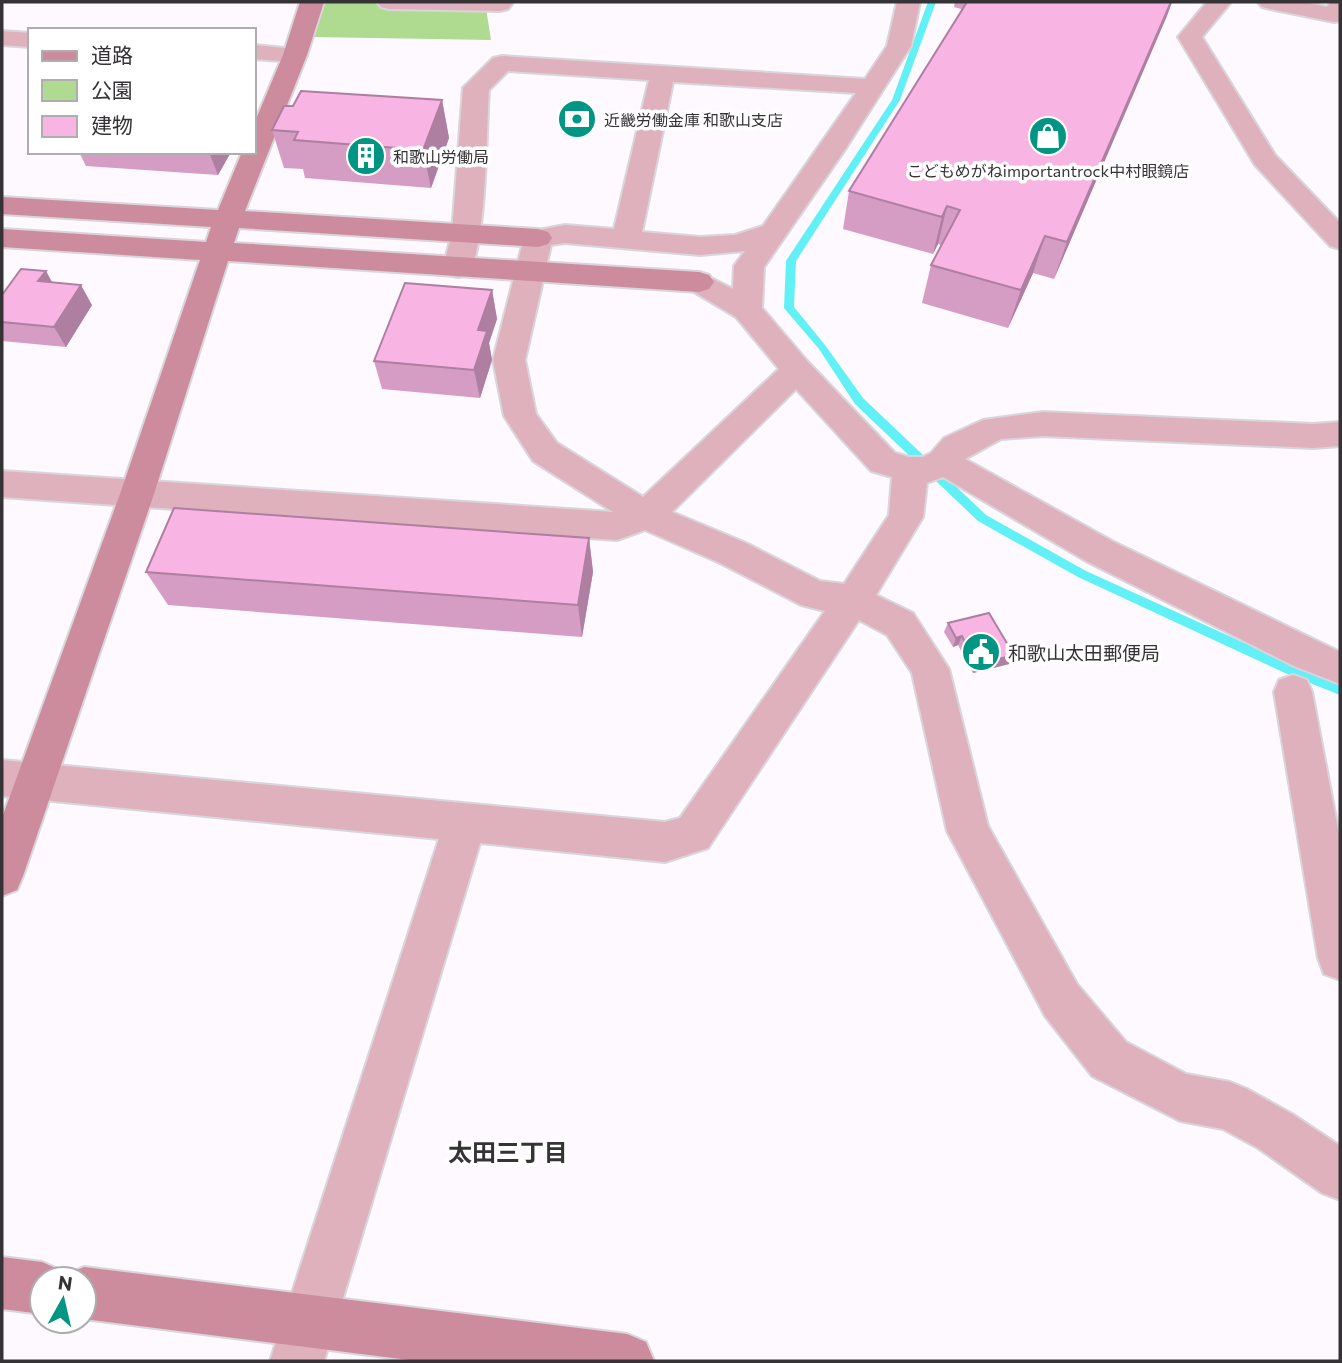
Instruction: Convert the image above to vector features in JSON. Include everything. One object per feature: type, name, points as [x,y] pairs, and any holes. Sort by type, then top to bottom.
[{"type":"street","points":[[256,150],[295,55],[312,2]]},
{"type":"street","points":[[389,2],[500,3],[501,44],[476,88],[466,233],[458,268]]},
{"type":"street","points":[[747,310],[749,266],[899,46],[908,2]]},
{"type":"street","points":[[1219,2],[1190,37],[1264,159],[1340,240]]},
{"type":"street","points":[[1270,2],[1338,12]]},
{"type":"street","points":[[2,38],[28,40]]},
{"type":"street","points":[[501,44],[663,72],[873,87]]},
{"type":"street","points":[[256,52],[295,55]]},
{"type":"street","points":[[626,238],[663,72]]},
{"type":"street","points":[[2,876],[19,780],[137,494],[228,218],[254,154]]},
{"type":"street","points":[[2,205],[538,238],[565,234],[700,246],[737,244],[774,232]]},
{"type":"street","points":[[2,238],[699,282],[749,266]]},
{"type":"street","points":[[538,238],[509,360],[520,416],[545,452],[646,516],[733,553],[814,595],[853,600],[900,624],[930,669],[968,831],[1061,1000],[1109,1059],[1180,1097],[1230,1106],[1275,1131],[1340,1175]]},
{"type":"street","points":[[700,246],[749,266]]},
{"type":"street","points":[[699,282],[747,310],[797,370],[883,462],[926,466],[1307,655],[1340,668]]},
{"type":"street","points":[[2,484],[617,526],[646,516],[797,370]]},
{"type":"street","points":[[19,780],[665,842],[693,834],[853,600],[906,517],[910,492],[926,466],[956,447],[995,428],[1043,424],[1314,436],[1340,434]]},
{"type":"street","points":[[1293,692],[1340,958]]},
{"type":"street","points":[[303,1342],[466,821]]},
{"type":"street","points":[[2,1283],[28,1286]]},
{"type":"street","points":[[98,1296],[303,1342],[627,1361]]},
{"type":"green space","points":[[323,2],[485,2],[491,40],[313,37]]},
{"type":"building","points":[[967,2],[1171,2],[1067,242],[1045,236],[1021,290],[931,265],[960,210],[947,206],[942,217],[849,191]]},
{"type":"building","points":[[301,91],[442,100],[423,150],[294,140],[298,132],[272,130],[284,106],[293,106]]},
{"type":"building","points":[[21,269],[46,271],[38,281],[81,285],[54,327],[2,322],[2,295]]},
{"type":"building","points":[[405,283],[492,290],[478,330],[487,331],[474,370],[374,361]]},
{"type":"building","points":[[174,508],[589,538],[578,605],[146,572]]},
{"type":"building","points":[[989,613],[1014,655],[976,665],[962,636],[956,638],[948,623]]},
{"type":"waterway","points":[[932,2],[896,100],[791,261],[789,308],[822,347],[859,401],[982,518],[1082,574],[1340,690]]},
{"type":"place","name":"近畿労働金庫 和歌山支店","points":[[577,119]]},
{"type":"place","name":"こどもめがねimportantrock中村眼鏡店","points":[[1048,136]]},
{"type":"place","name":"和歌山労働局","points":[[366,156]]},
{"type":"place","name":"和歌山太田郵便局","points":[[981,652]]},
{"type":"district","name":"太田三丁目","points":[[508,1151]]}]
